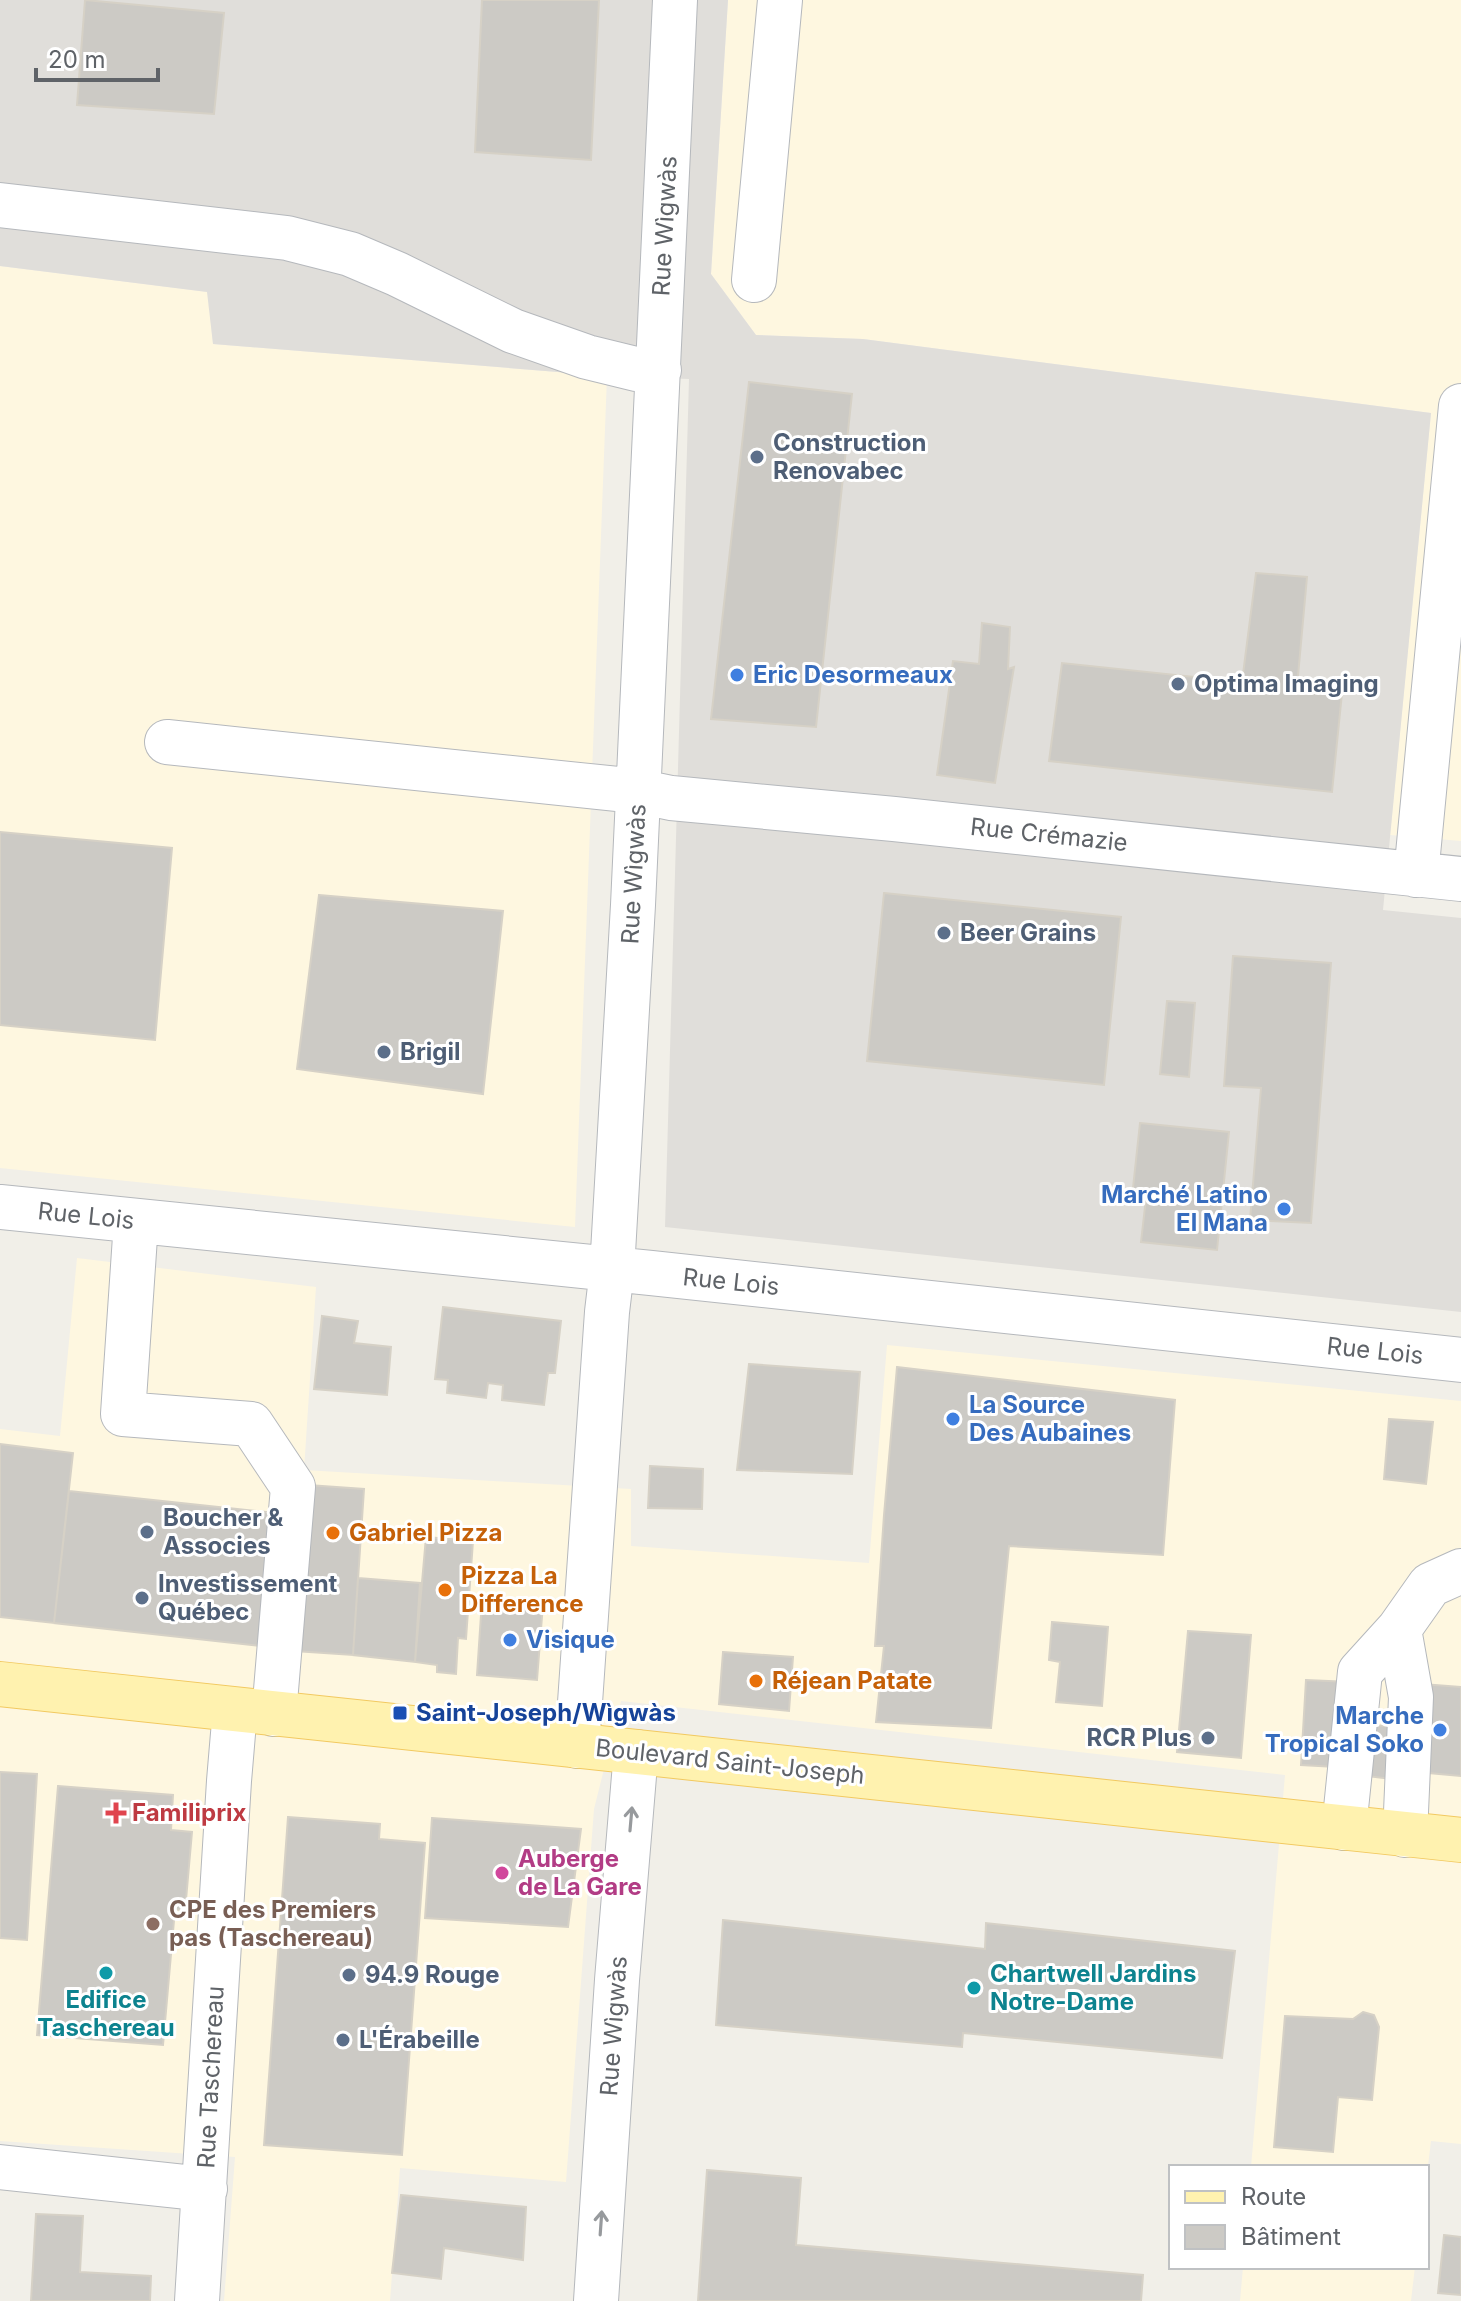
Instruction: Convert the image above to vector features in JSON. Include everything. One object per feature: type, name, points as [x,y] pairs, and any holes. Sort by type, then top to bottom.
[{"type":"main road","name":"Boulevard Saint-Joseph","points":[[0,1684],[1461,1840]]},
{"type":"street","name":"Rue Wìgwàs","points":[[577,1746],[612,1270],[675,0]]},
{"type":"street","points":[[754,280],[780,0]]},
{"type":"street","points":[[0,205],[287,238],[350,254],[513,331],[587,357],[636,369],[659,370]]},
{"type":"street","points":[[1416,875],[1461,406]]},
{"type":"street","name":"Rue Crémazie","points":[[167,742],[637,791],[671,798],[1461,879]]},
{"type":"street","name":"Rue Lois","points":[[0,1207],[1461,1360]]},
{"type":"street","name":"Rue Taschereau","points":[[136,1222],[123,1414],[251,1424],[293,1487],[255,1712],[229,1781],[197,2301]]},
{"type":"street","points":[[1344,1828],[1360,1672],[1399,1629],[1430,1585],[1461,1571]]},
{"type":"street","points":[[1399,1629],[1411,1697],[1405,1835]]},
{"type":"street","name":"Rue Wìgwàs","points":[[596,2301],[616,1988],[636,1752]]},
{"type":"street","points":[[0,2167],[205,2189]]},
{"type":"shaded area","points":[[0,0],[728,0],[711,274],[756,335],[863,339],[1431,413],[1383,910],[1461,918],[1461,1312],[665,1227],[689,379],[607,376],[213,344],[207,292],[0,266]]},
{"type":"shaded area","points":[[728,0],[1461,0],[1461,841],[1390,835],[1431,413],[863,339],[756,335],[711,274]]},
{"type":"shaded area","points":[[0,266],[208,292],[213,344],[607,376],[575,1227],[0,1168]]},
{"type":"shaded area","points":[[77,1258],[316,1287],[304,1470],[631,1489],[631,1546],[869,1563],[887,1345],[1461,1401],[1461,2144],[1431,2141],[1428,2165],[1251,2165],[1285,1775],[621,1701],[594,1809],[566,2182],[400,2168],[390,2301],[224,2301],[235,2157],[0,2141],[0,1429],[60,1436]]},
{"type":"shaded area","points":[[1243,2269],[1415,2269],[1411,2301],[1240,2301]]},
{"type":"building","points":[[85,0],[224,13],[214,114],[77,105]]},
{"type":"building","points":[[482,0],[599,0],[591,160],[475,152]]},
{"type":"building","points":[[749,382],[852,394],[816,727],[711,719]]},
{"type":"building","name":"Optima Imaging","points":[[1256,573],[1307,577],[1297,687],[1342,693],[1332,792],[1049,761],[1062,663],[1242,682]]},
{"type":"building","points":[[982,623],[1010,627],[1008,669],[1014,667],[995,783],[937,775],[953,661],[979,664]]},
{"type":"building","points":[[0,832],[172,848],[155,1040],[0,1025]]},
{"type":"building","points":[[884,893],[1121,917],[1104,1085],[867,1061]]},
{"type":"building","points":[[319,895],[503,911],[483,1094],[297,1069]]},
{"type":"building","points":[[1233,956],[1331,963],[1311,1223],[1250,1220],[1261,1088],[1224,1086]]},
{"type":"building","points":[[1167,1001],[1195,1003],[1189,1077],[1160,1074]]},
{"type":"building","points":[[1140,1123],[1229,1132],[1217,1250],[1141,1242],[1146,1198],[1132,1197]]},
{"type":"building","points":[[443,1307],[561,1321],[555,1373],[548,1373],[544,1405],[502,1400],[503,1385],[488,1383],[486,1398],[447,1393],[448,1380],[435,1379]]},
{"type":"building","points":[[322,1316],[358,1321],[354,1343],[391,1347],[387,1395],[314,1389]]},
{"type":"building","points":[[749,1364],[860,1372],[852,1474],[737,1470]]},
{"type":"building","points":[[897,1367],[1175,1400],[1163,1555],[1009,1546],[991,1728],[876,1722],[884,1646],[875,1646]]},
{"type":"building","points":[[1389,1419],[1433,1422],[1426,1484],[1384,1479]]},
{"type":"building","points":[[0,1444],[73,1453],[54,1623],[0,1617]]},
{"type":"building","points":[[650,1466],[703,1469],[702,1509],[648,1508]]},
{"type":"building","name":"Gabriel Pizza","points":[[308,1485],[364,1489],[353,1655],[295,1651]]},
{"type":"building","points":[[69,1491],[275,1513],[260,1646],[54,1623]]},
{"type":"building","name":"Pizza La Difference","points":[[426,1537],[473,1541],[466,1639],[458,1638],[456,1674],[437,1672],[437,1665],[415,1662]]},
{"type":"building","points":[[358,1578],[420,1583],[415,1662],[353,1655]]},
{"type":"building","name":"Visique","points":[[482,1600],[543,1604],[537,1680],[477,1675]]},
{"type":"building","points":[[1052,1622],[1108,1627],[1102,1706],[1056,1702],[1060,1662],[1049,1660]]},
{"type":"building","points":[[1188,1631],[1251,1635],[1241,1758],[1177,1752]]},
{"type":"building","name":"Réjean Patate","points":[[723,1652],[793,1657],[789,1711],[719,1704]]},
{"type":"building","points":[[1306,1680],[1350,1682],[1336,1767],[1301,1765]]},
{"type":"building","name":"Marche Tropical Soko","points":[[1422,1684],[1461,1687],[1461,1776],[1418,1772]]},
{"type":"building","points":[[1364,1724],[1406,1728],[1400,1780],[1358,1775]]},
{"type":"building","points":[[0,1772],[37,1774],[27,1940],[0,1938]]},
{"type":"building","name":"Edifice Taschereau","points":[[58,1786],[173,1795],[171,1830],[192,1832],[185,1911],[175,1909],[163,2045],[37,2035]]},
{"type":"building","points":[[288,1817],[380,1824],[379,1839],[425,1843],[402,2155],[264,2145]]},
{"type":"building","name":"Auberge de La Gare","points":[[432,1818],[581,1829],[568,1927],[425,1918]]},
{"type":"building","name":"Chartwell Jardins Notre-Dame","points":[[723,1920],[985,1949],[986,1923],[1235,1951],[1222,2058],[963,2033],[962,2047],[716,2025]]},
{"type":"building","points":[[1363,2012],[1374,2015],[1379,2027],[1372,2100],[1338,2097],[1333,2152],[1274,2147],[1285,2016],[1353,2019]]},
{"type":"building","points":[[707,2170],[801,2178],[796,2245],[1143,2275],[1141,2301],[698,2301]]},
{"type":"building","points":[[401,2195],[526,2207],[523,2260],[444,2248],[441,2279],[392,2273]]},
{"type":"building","points":[[36,2214],[83,2216],[80,2272],[151,2276],[150,2301],[31,2301]]},
{"type":"building","points":[[1444,2235],[1461,2237],[1461,2295],[1438,2293]]},
{"type":"place","name":"Construction Renovabec","points":[[757,457]]},
{"type":"place","name":"Eric Desormeaux","points":[[737,675]]},
{"type":"place","name":"Optima Imaging","points":[[1178,684]]},
{"type":"place","name":"Beer Grains","points":[[944,933]]},
{"type":"place","name":"Brigil","points":[[384,1052]]},
{"type":"place","name":"Marché Latino El Mana","points":[[1284,1209]]},
{"type":"place","name":"La Source Des Aubaines","points":[[953,1419]]},
{"type":"place","name":"Boucher & Associes","points":[[147,1532]]},
{"type":"place","name":"Gabriel Pizza","points":[[333,1533]]},
{"type":"place","name":"Pizza La Difference","points":[[445,1590]]},
{"type":"place","name":"Investissement Québec","points":[[142,1598]]},
{"type":"place","name":"Visique","points":[[510,1640]]},
{"type":"place","name":"Réjean Patate","points":[[756,1681]]},
{"type":"place","name":"Saint-Joseph/Wìgwàs","points":[[400,1713]]},
{"type":"place","name":"Marche Tropical Soko","points":[[1440,1730]]},
{"type":"place","name":"RCR Plus","points":[[1208,1738]]},
{"type":"place","name":"Familiprix","points":[[116,1813]]},
{"type":"place","name":"Auberge de La Gare","points":[[502,1873]]},
{"type":"place","name":"CPE des Premiers pas (Taschereau)","points":[[153,1924]]},
{"type":"place","name":"Edifice Taschereau","points":[[106,1973]]},
{"type":"place","name":"94.9 Rouge","points":[[349,1975]]},
{"type":"place","name":"Chartwell Jardins Notre-Dame","points":[[974,1988]]},
{"type":"place","name":"L'Érabeille","points":[[343,2040]]}]
